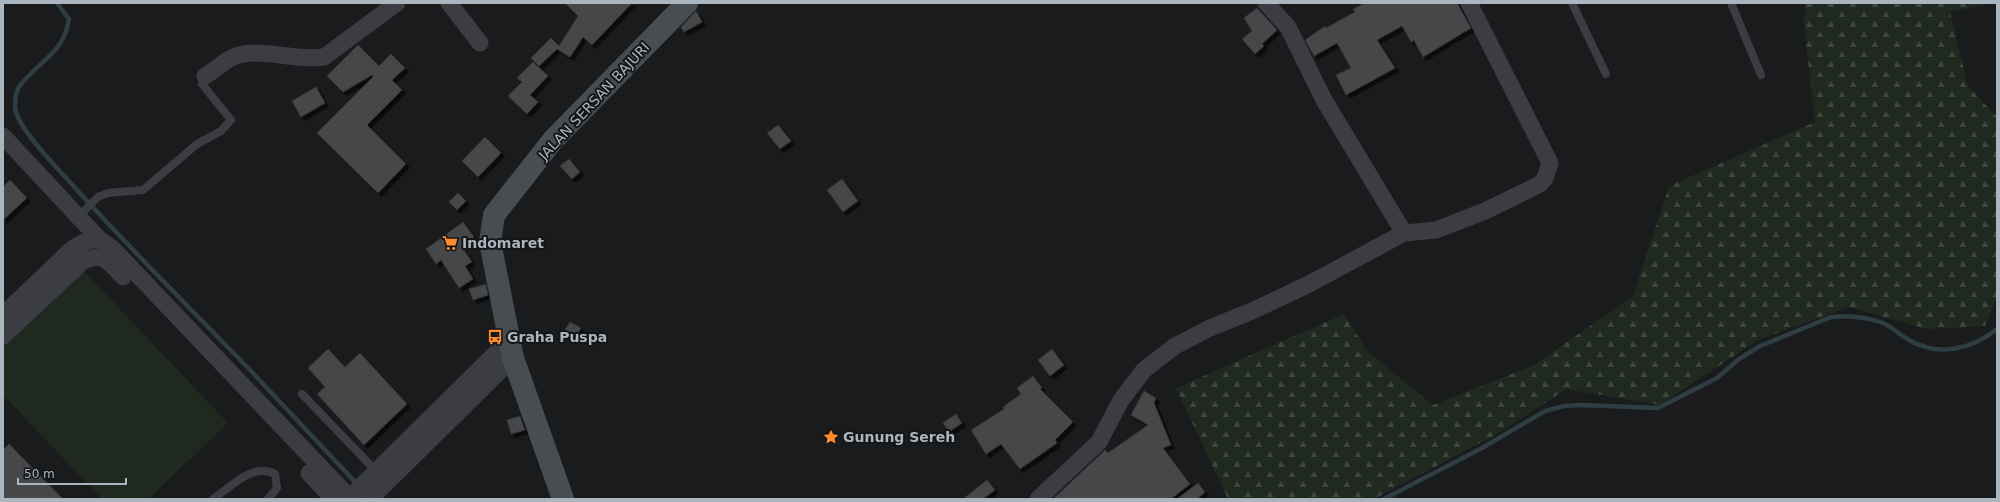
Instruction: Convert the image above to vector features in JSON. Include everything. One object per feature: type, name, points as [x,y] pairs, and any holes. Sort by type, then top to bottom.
[{"type":"main road","name":"JALAN SERSAN BAJURI","points":[[563,499],[511,349],[490,242],[494,215],[553,140],[685,4]]},
{"type":"street","points":[[205,76],[232,58],[251,53],[310,59],[324,57],[397,3]]},
{"type":"street","points":[[449,3],[480,43]]},
{"type":"street","points":[[1266,3],[1288,27],[1324,100],[1404,233]]},
{"type":"street","points":[[1038,499],[1099,442],[1121,400],[1144,370],[1176,346],[1210,328],[1307,286],[1404,233],[1436,230],[1485,211],[1540,184],[1549,170],[1550,163],[1469,3]]},
{"type":"street","points":[[3,136],[100,240],[113,249],[345,499]]},
{"type":"street","points":[[3,336],[76,256],[82,242],[91,239],[100,240]]},
{"type":"street","points":[[3,315],[76,256],[90,258],[99,257],[108,261],[345,499]]},
{"type":"street","points":[[345,499],[511,349]]},
{"type":"street","points":[[370,499],[511,349]]},
{"type":"lane","points":[[1572,3],[1606,74]]},
{"type":"lane","points":[[1731,3],[1761,75]]},
{"type":"lane","points":[[79,216],[98,197],[108,194],[144,190],[197,144],[222,131],[231,120],[202,84],[205,76]]},
{"type":"lane","points":[[302,394],[376,471]]},
{"type":"lane","points":[[213,499],[244,477],[257,470],[268,470],[275,474],[277,488],[268,499]]},
{"type":"green space","points":[[1805,3],[1991,3],[1950,12],[1968,86],[1997,117],[1997,297],[1985,326],[1926,329],[1849,307],[1758,340],[1660,405],[1566,389],[1497,434],[1374,499],[1228,499],[1176,388],[1344,314],[1367,351],[1433,405],[1534,365],[1633,296],[1669,186],[1815,122],[1804,26]]},
{"type":"green space","points":[[80,267],[228,423],[148,499],[102,499],[3,395],[3,341]]},
{"type":"building","points":[[565,3],[632,3],[592,45],[583,37],[570,57],[557,49],[539,66],[531,58],[551,38],[559,46],[578,16]]},
{"type":"building","points":[[1365,3],[1457,3],[1471,28],[1423,57],[1414,40],[1411,42],[1402,26],[1377,40],[1395,68],[1346,95],[1336,75],[1351,68],[1337,43],[1314,56],[1305,40],[1325,26],[1326,28],[1355,12],[1353,9]]},
{"type":"building","points":[[1257,8],[1277,30],[1262,44],[1264,46],[1255,54],[1242,39],[1252,31],[1244,18]]},
{"type":"building","points":[[696,11],[702,22],[684,32],[681,27]]},
{"type":"building","points":[[358,45],[379,66],[391,54],[405,68],[392,80],[402,90],[367,125],[406,164],[378,193],[317,133],[373,77],[372,75],[343,92],[327,76]]},
{"type":"building","points":[[533,62],[548,76],[530,95],[538,102],[527,114],[508,96],[522,82],[517,78]]},
{"type":"building","points":[[316,87],[325,103],[301,117],[292,101]]},
{"type":"building","points":[[778,125],[791,141],[780,149],[767,133]]},
{"type":"building","points":[[485,137],[501,153],[478,177],[462,161]]},
{"type":"building","points":[[569,159],[580,172],[572,179],[560,166]]},
{"type":"building","points":[[842,179],[858,201],[843,212],[827,190]]},
{"type":"building","points":[[10,180],[27,198],[3,220],[3,187]]},
{"type":"building","points":[[458,193],[466,201],[457,210],[449,202]]},
{"type":"building","points":[[463,222],[474,237],[461,246],[472,262],[465,266],[473,279],[459,288],[441,260],[436,264],[426,249]]},
{"type":"building","points":[[486,284],[488,295],[473,300],[469,289]]},
{"type":"building","points":[[570,322],[581,328],[574,339],[563,333]]},
{"type":"building","points":[[328,349],[345,367],[360,353],[407,404],[364,445],[317,394],[325,387],[308,368]]},
{"type":"building","points":[[1052,349],[1064,365],[1050,376],[1038,360]]},
{"type":"building","points":[[1033,376],[1042,388],[1040,389],[1073,422],[1055,440],[1057,443],[1020,469],[1001,444],[986,454],[971,430],[1004,409],[1003,407],[1021,394],[1017,388]]},
{"type":"building","points":[[1144,391],[1156,398],[1154,403],[1171,445],[1163,448],[1190,484],[1171,499],[1053,499],[1105,450],[1108,453],[1148,425],[1131,415]]},
{"type":"building","points":[[956,414],[962,423],[949,432],[943,423]]},
{"type":"building","points":[[520,416],[525,430],[511,434],[507,420]]},
{"type":"building","points":[[9,444],[63,499],[3,499],[3,450]]},
{"type":"building","points":[[987,480],[995,490],[983,499],[963,499]]},
{"type":"building","points":[[1198,483],[1205,492],[1197,499],[1177,499]]},
{"type":"waterway","points":[[57,3],[69,19],[66,31],[55,50],[26,78],[18,89],[15,108],[22,125],[46,156],[113,229],[251,371],[358,485]]},
{"type":"waterway","points":[[1384,499],[1482,448],[1545,411],[1564,406],[1581,405],[1658,408],[1717,378],[1739,359],[1760,346],[1831,317],[1851,316],[1877,321],[1920,345],[1943,350],[1954,349],[1976,342],[1997,329]]},
{"type":"place","name":"Indomaret","points":[[450,243]]},
{"type":"place","name":"Graha Puspa","points":[[495,337]]},
{"type":"place","name":"Gunung Sereh","points":[[831,437]]}]
